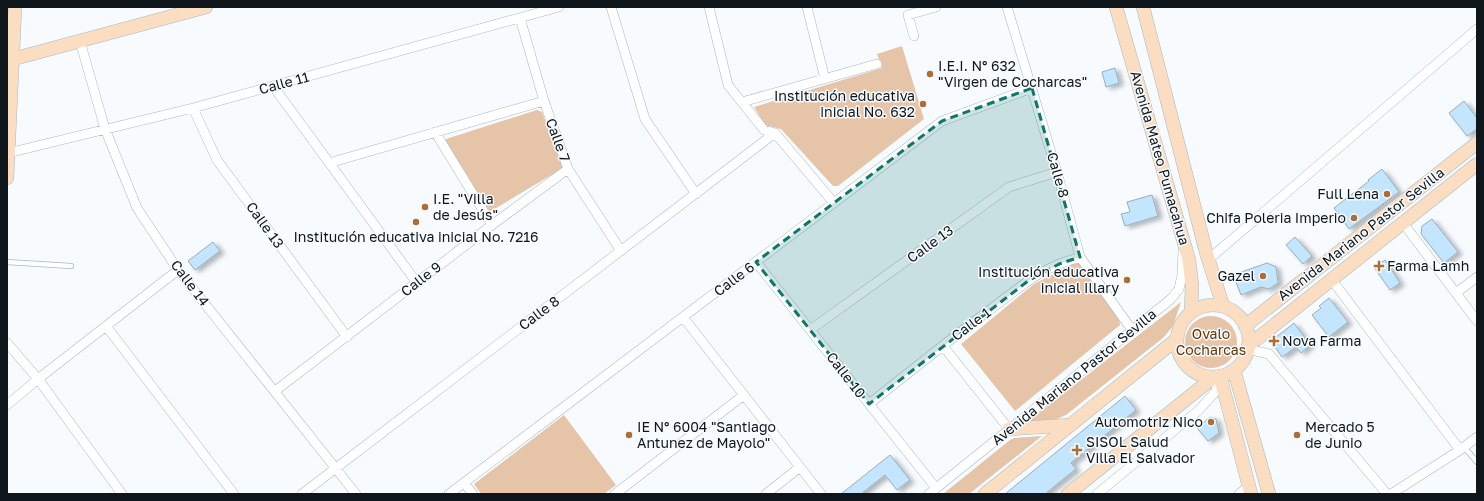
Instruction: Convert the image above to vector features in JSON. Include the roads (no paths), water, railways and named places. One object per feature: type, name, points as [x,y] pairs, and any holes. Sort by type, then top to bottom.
[{"type":"main road","points":[[7,178],[10,59],[16,7]]},
{"type":"main road","points":[[10,59],[206,7]]},
{"type":"main road","name":"Avenida Mateo Pumacahua","points":[[1116,7],[1184,241],[1191,272],[1191,312]]},
{"type":"main road","name":"Avenida Mateo Pumacahua","points":[[1143,7],[1208,260],[1223,306]]},
{"type":"main road","name":"Avenida Mariano Pastor Sevilla","points":[[1246,326],[1477,142]]},
{"type":"main road","name":"Avenida Mariano Pastor Sevilla","points":[[1248,347],[1477,164]]},
{"type":"main road","points":[[1068,494],[1218,376],[1234,370],[1240,364],[1248,347],[1246,326],[1240,317],[1232,310],[1223,306],[1212,304],[1200,307],[1191,312],[1184,319],[1179,328],[1177,339],[1178,349],[1182,359],[1188,367],[1197,373],[1218,376]]},
{"type":"main road","points":[[985,494],[1177,339]]},
{"type":"main road","points":[[1234,370],[1269,494]]},
{"type":"main road","points":[[1218,376],[1246,491]]},
{"type":"main road","points":[[1009,429],[1071,425]]},
{"type":"street","name":"Calle 11","points":[[8,154],[193,108],[559,7]]},
{"type":"street","points":[[611,7],[645,119],[696,194]]},
{"type":"street","points":[[709,7],[728,85],[764,130],[775,133],[834,203]]},
{"type":"street","points":[[807,7],[825,79]]},
{"type":"street","points":[[914,36],[908,15],[936,7]]},
{"type":"street","name":"Calle 8","points":[[1008,7],[1058,172],[1080,257],[1132,330]]},
{"type":"street","name":"Calle 7","points":[[520,18],[544,101],[568,169],[621,251]]},
{"type":"street","points":[[1208,260],[1477,29]]},
{"type":"street","name":"Calle 14","points":[[80,41],[105,129],[137,208],[178,270],[356,494]]},
{"type":"street","points":[[742,102],[877,64]]},
{"type":"street","points":[[272,86],[417,282]]},
{"type":"street","name":"Calle 6","points":[[449,494],[942,121],[1032,88]]},
{"type":"street","points":[[329,163],[544,101]]},
{"type":"street","name":"Calle 13","points":[[193,108],[217,160],[347,337]]},
{"type":"street","points":[[435,132],[492,225]]},
{"type":"street","name":"Calle 8","points":[[302,494],[775,133]]},
{"type":"street","name":"Calle 9","points":[[275,391],[492,225],[568,169]]},
{"type":"street","name":"Calle 13","points":[[810,330],[1010,187],[1058,172]]},
{"type":"street","points":[[1403,223],[1477,321]]},
{"type":"street","name":"Avenida Mariano Pastor Sevilla","points":[[932,491],[1170,299],[1179,289],[1182,275],[1184,241]]},
{"type":"street","name":"Calle 1","points":[[869,404],[943,346],[1042,272],[1058,264],[1080,257]]},
{"type":"street","name":"Calle 10","points":[[756,262],[869,404],[932,491]]},
{"type":"street","points":[[7,405],[178,270]]},
{"type":"street","points":[[1456,293],[1477,278]]},
{"type":"street","points":[[1332,280],[1462,448]]},
{"type":"street","points":[[683,317],[821,494]]},
{"type":"street","points":[[106,326],[234,494]]},
{"type":"street","points":[[7,344],[38,379],[122,494]]},
{"type":"street","points":[[943,346],[1009,429]]},
{"type":"street","points":[[1248,347],[1269,354],[1388,494]]},
{"type":"street","points":[[1097,494],[1199,410],[1216,391],[1218,376]]},
{"type":"street","points":[[615,494],[744,395]]},
{"type":"street","points":[[1391,494],[1477,437]]},
{"type":"street","points":[[766,494],[800,467]]},
{"type":"street","points":[[464,483],[473,494]]},
{"type":"lane","points":[[7,262],[71,266]]},
{"type":"lane","points":[[1462,448],[1477,462]]},
{"type":"place","name":"I.E.I. N° 632 \"Virgen de Cocharcas\"","points":[[930,74]]},
{"type":"place","name":"Institución educativa inicial No. 632","points":[[923,104]]},
{"type":"place","name":"Full Lena","points":[[1387,194]]},
{"type":"place","name":"I.E. \"Villa de Jesús\"","points":[[425,207]]},
{"type":"place","name":"Chifa Poleria Imperio","points":[[1354,218]]},
{"type":"place","name":"Institución educativa inicial No. 7216","points":[[416,222]]},
{"type":"place","name":"Farma Lamh","points":[[1379,266]]},
{"type":"place","name":"Gazel","points":[[1263,276]]},
{"type":"place","name":"Institución educativa inicial Illary","points":[[1127,280]]},
{"type":"place","name":"Nova Farma","points":[[1274,341]]},
{"type":"place","name":"Automotriz Nico","points":[[1211,422]]},
{"type":"place","name":"IE N° 6004 \"Santiago Antunez de Mayolo\"","points":[[629,435]]},
{"type":"place","name":"Mercado 5 de Junio","points":[[1297,435]]},
{"type":"place","name":"SISOL Salud Villa El Salvador","points":[[1077,450]]},
{"type":"park label","name":"Ovalo Cocharcas","points":[[1211,342]]}]
